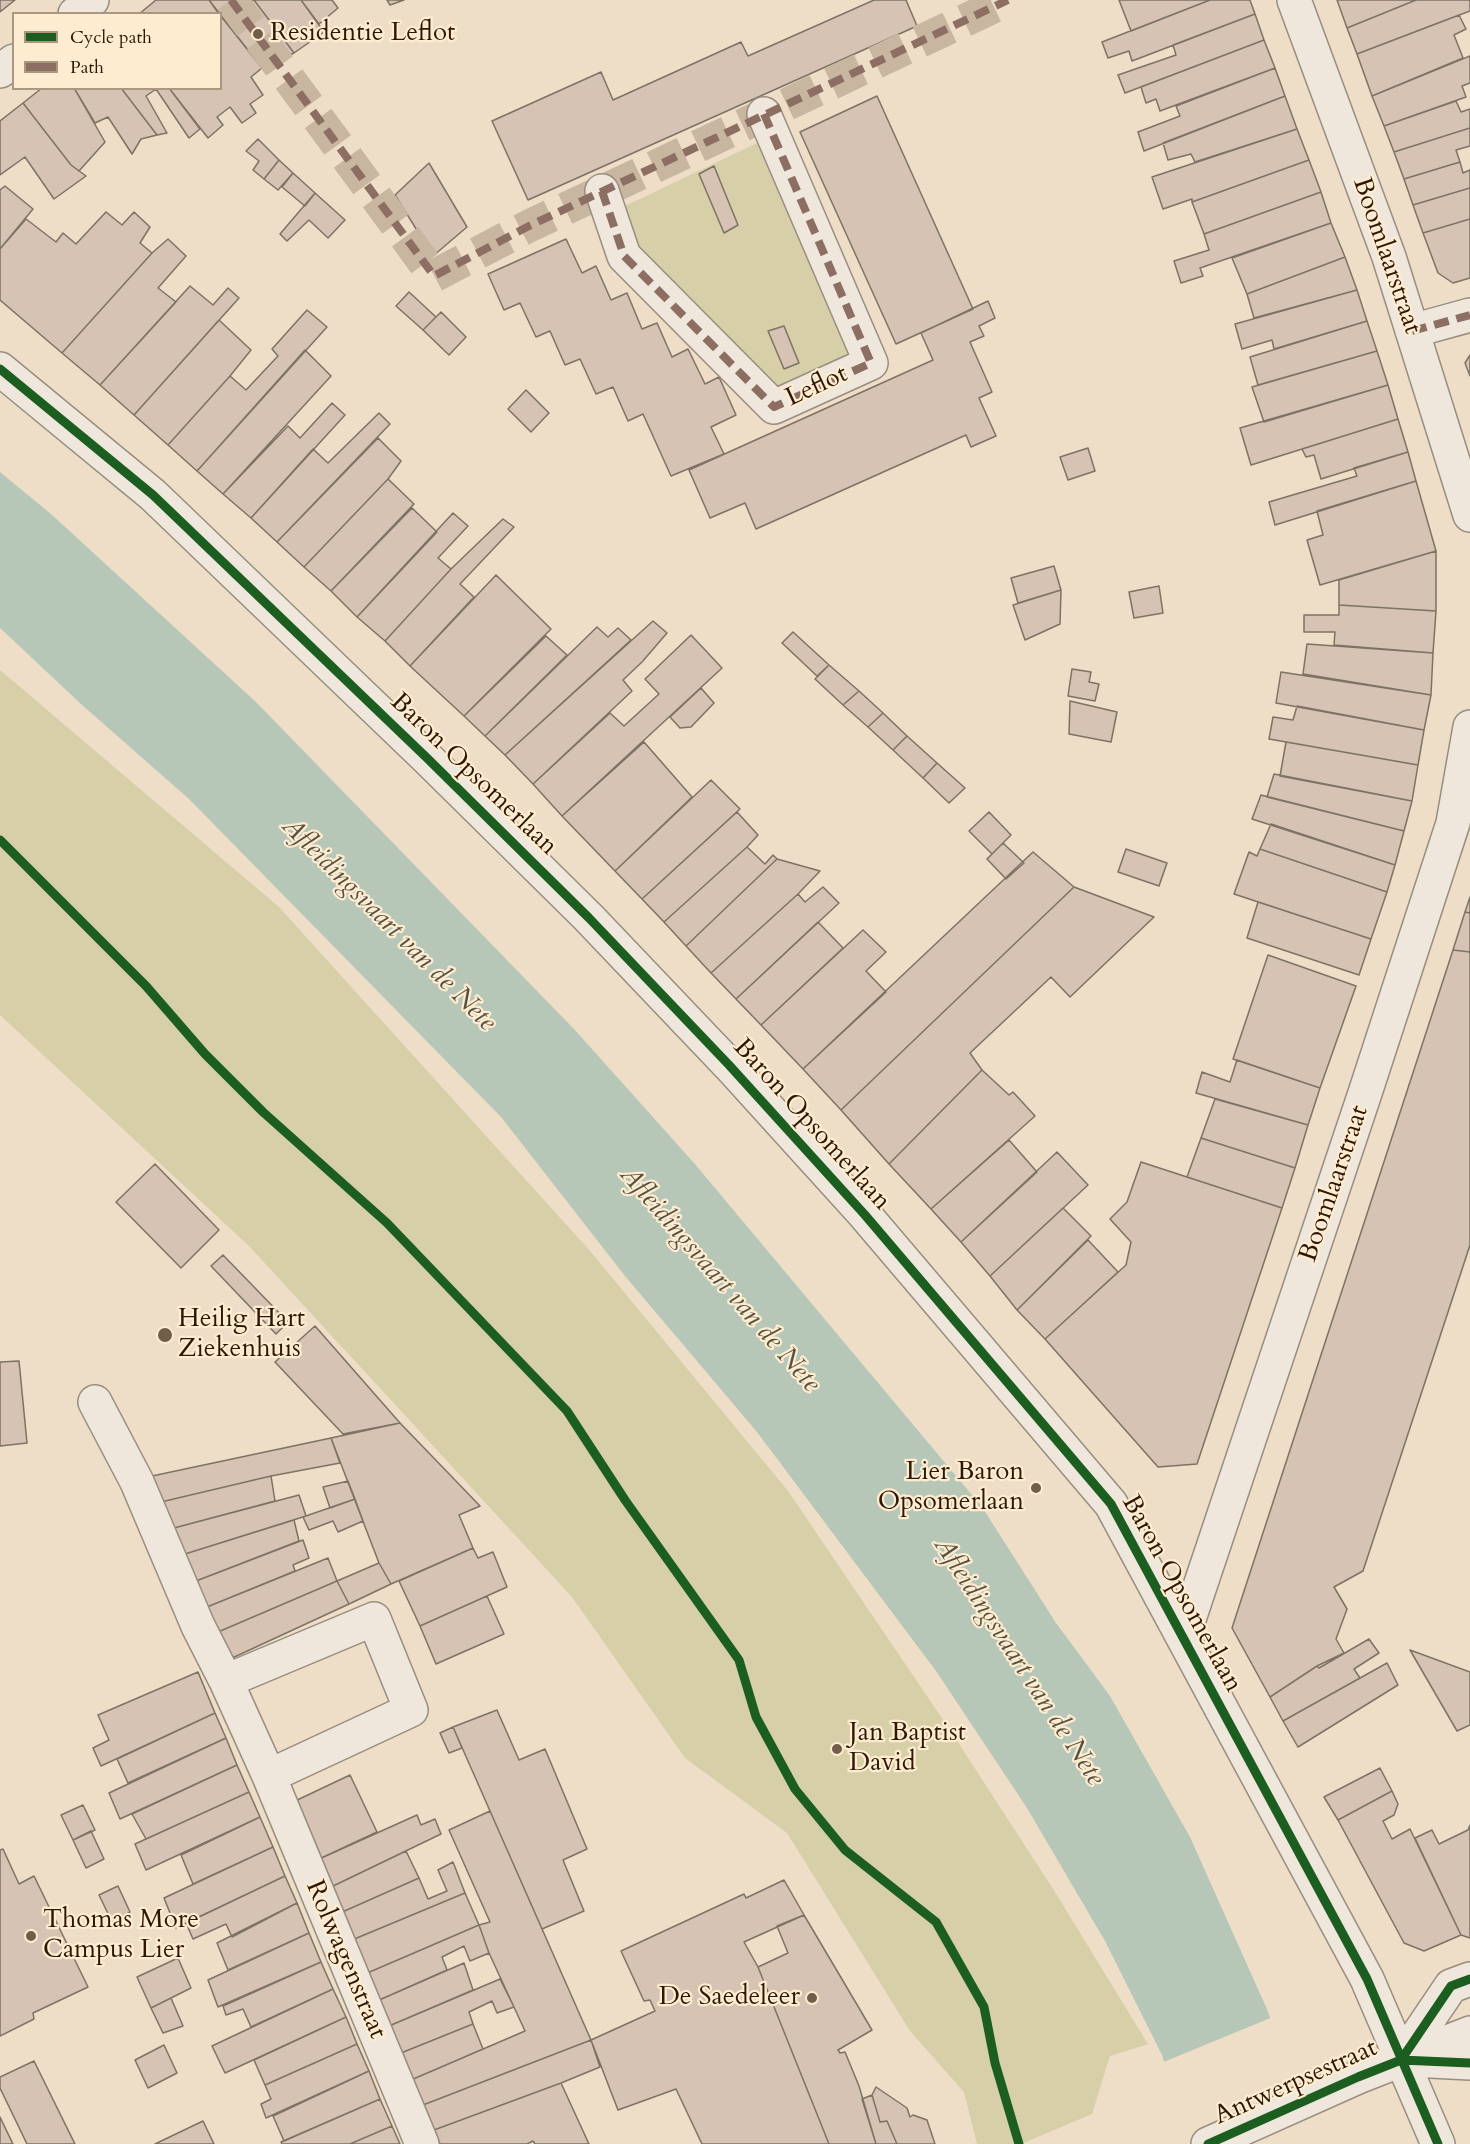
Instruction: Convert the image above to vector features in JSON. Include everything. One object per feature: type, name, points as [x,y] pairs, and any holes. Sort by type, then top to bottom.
[{"type":"street","points":[[77,12],[92,0]]},
{"type":"street","name":"Boomlaarstraat","points":[[1294,0],[1389,257],[1470,515]]},
{"type":"street","points":[[0,72],[12,63]]},
{"type":"street","name":"Leflot","points":[[602,191],[624,256],[774,407],[871,363],[765,114]]},
{"type":"street","points":[[1412,331],[1470,315]]},
{"type":"street","name":"Baron Opsomerlaan","points":[[0,369],[153,495],[427,758],[589,918],[729,1065],[865,1215],[1111,1504],[1367,1978],[1438,2144]]},
{"type":"street","name":"Boomlaarstraat","points":[[1183,1637],[1453,823],[1470,727]]},
{"type":"street","name":"Rolwagenstraat","points":[[95,1402],[137,1482],[198,1626],[269,1776],[422,2144]]},
{"type":"street","points":[[226,1681],[374,1619],[411,1710],[269,1776]]},
{"type":"street","points":[[1401,2060],[1451,1986],[1470,1979]]},
{"type":"street","name":"Antwerpsestraat","points":[[1208,2144],[1358,2077],[1470,2033]]},
{"type":"street","points":[[1401,2060],[1470,2063]]},
{"type":"shaded area","points":[[757,143],[851,356],[780,389],[636,250],[621,208]]},
{"type":"shaded area","points":[[0,670],[279,907],[591,1252],[788,1491],[952,1733],[1055,1892],[1148,2044],[1110,2056],[1092,2114],[1021,2144],[977,2144],[964,2092],[910,2031],[787,1833],[685,1758],[572,1597],[249,1246],[0,1015]]},
{"type":"water","name":"Afleidingsvaart van de Nete","points":[[0,472],[51,514],[256,702],[574,1029],[694,1163],[982,1507],[1056,1623],[1110,1696],[1190,1837],[1266,2007],[1320,2144],[1191,2144],[1162,2055],[1105,1941],[1027,1808],[936,1671],[757,1432],[625,1276],[501,1117],[189,799],[81,704],[0,628]]},
{"type":"pier","points":[[1273,2017],[1323,2144],[1188,2144],[1161,2063]]},
{"type":"building","points":[[0,0],[15,0],[0,12]]},
{"type":"building","points":[[156,0],[209,0],[218,12],[141,12]]},
{"type":"building","name":"Residentie Leflot","points":[[209,0],[254,0],[294,53],[262,68],[222,17],[222,12],[218,12]]},
{"type":"building","points":[[254,0],[301,0],[324,32],[294,53]]},
{"type":"building","points":[[301,0],[332,0],[338,8],[319,24]]},
{"type":"building","points":[[387,0],[404,0],[390,5]]},
{"type":"building","points":[[874,0],[906,0],[917,26],[528,200],[492,121],[601,72],[613,100],[741,42],[748,56]]},
{"type":"building","points":[[1119,0],[1210,0],[1131,31]]},
{"type":"building","points":[[1210,0],[1250,0],[1255,14],[1132,61],[1129,51],[1108,58],[1102,42]]},
{"type":"building","points":[[1337,0],[1416,0],[1347,28]]},
{"type":"building","points":[[1416,0],[1470,0],[1470,11],[1357,54],[1347,28]]},
{"type":"building","points":[[1255,14],[1264,40],[1125,93],[1118,75],[1176,55],[1173,45]]},
{"type":"building","points":[[1459,15],[1466,29],[1454,35],[1463,58],[1372,96],[1357,54]]},
{"type":"building","points":[[222,18],[262,68],[251,77],[263,95],[250,104],[256,113],[242,123],[230,107],[217,117],[223,125],[208,138],[171,90],[222,90]]},
{"type":"building","points":[[1264,40],[1275,68],[1160,111],[1156,99],[1146,103],[1141,87]]},
{"type":"building","points":[[1470,56],[1470,83],[1462,86],[1466,97],[1384,126],[1372,96]]},
{"type":"building","points":[[1275,68],[1285,96],[1144,151],[1138,132],[1180,116],[1176,106]]},
{"type":"building","points":[[39,90],[75,90],[105,142],[79,171],[71,165],[23,103]]},
{"type":"building","points":[[75,90],[123,90],[157,135],[141,139],[132,154],[108,117],[95,123]]},
{"type":"building","points":[[123,90],[155,90],[146,96],[167,133],[157,135]]},
{"type":"building","points":[[157,90],[171,90],[200,129],[189,138]]},
{"type":"building","points":[[877,96],[973,309],[896,344],[800,132]]},
{"type":"building","points":[[1285,96],[1297,129],[1195,162],[1191,154],[1168,160],[1163,143]]},
{"type":"building","points":[[1456,101],[1461,112],[1470,109],[1470,128],[1394,152],[1384,126]]},
{"type":"building","points":[[23,103],[71,165],[86,176],[54,199],[25,157],[0,175],[0,121]]},
{"type":"building","points":[[1470,128],[1470,146],[1456,150],[1460,162],[1404,179],[1394,152]]},
{"type":"building","points":[[1297,129],[1309,160],[1192,202],[1192,199],[1163,209],[1152,177]]},
{"type":"building","points":[[258,139],[279,160],[264,179],[253,170],[259,161],[246,151]]},
{"type":"building","points":[[279,160],[293,173],[278,190],[264,179]]},
{"type":"building","points":[[1309,160],[1321,192],[1204,234],[1192,202]]},
{"type":"building","points":[[1460,162],[1463,173],[1470,170],[1470,188],[1413,205],[1404,179]]},
{"type":"building","points":[[429,163],[467,227],[433,256],[395,195]]},
{"type":"building","points":[[714,166],[738,225],[724,233],[699,174]]},
{"type":"building","points":[[293,173],[315,193],[305,206],[282,187]]},
{"type":"building","points":[[5,186],[33,209],[0,249],[0,190]]},
{"type":"building","points":[[1470,188],[1470,219],[1423,233],[1413,205]]},
{"type":"building","points":[[1321,192],[1331,223],[1200,268],[1203,276],[1181,283],[1174,261],[1209,250],[1204,234]]},
{"type":"building","points":[[315,193],[345,220],[328,238],[309,220],[287,241],[280,234]]},
{"type":"building","points":[[106,212],[122,225],[134,212],[150,227],[140,243],[152,253],[62,353],[0,300],[0,249],[26,219],[56,242],[63,233],[76,244]]},
{"type":"building","points":[[1470,219],[1470,278],[1453,283],[1438,273],[1423,233]]},
{"type":"building","points":[[1331,223],[1345,257],[1247,294],[1232,258]]},
{"type":"building","points":[[168,239],[186,256],[158,288],[176,302],[100,385],[62,353],[152,253]]},
{"type":"building","points":[[566,239],[582,273],[596,266],[611,300],[627,293],[642,329],[657,323],[672,357],[688,349],[705,384],[719,377],[736,415],[711,427],[724,454],[671,476],[643,414],[628,421],[613,387],[596,394],[580,359],[565,365],[550,331],[536,337],[520,303],[504,310],[488,274]]},
{"type":"building","points":[[1345,257],[1357,290],[1254,318],[1247,294]]},
{"type":"building","points":[[190,286],[213,305],[228,288],[239,298],[134,415],[100,385]]},
{"type":"building","points":[[1357,290],[1367,321],[1274,349],[1272,340],[1242,349],[1235,324]]},
{"type":"building","points":[[409,292],[436,317],[423,330],[396,306]]},
{"type":"building","points":[[988,301],[995,318],[979,326],[984,336],[970,342],[992,392],[979,398],[996,436],[971,447],[966,435],[756,529],[745,503],[710,518],[689,470],[933,360],[921,333]]},
{"type":"building","points":[[307,310],[327,327],[197,471],[168,445],[230,376],[246,390],[278,356],[272,349]]},
{"type":"building","points":[[441,312],[466,337],[449,355],[423,330]]},
{"type":"building","points":[[219,320],[251,350],[168,445],[134,415]]},
{"type":"building","points":[[1367,321],[1377,351],[1258,385],[1250,357]]},
{"type":"building","points":[[784,326],[799,363],[784,369],[768,331]]},
{"type":"building","points":[[305,350],[331,376],[223,494],[197,471]]},
{"type":"building","points":[[1377,351],[1388,385],[1264,422],[1252,387]]},
{"type":"building","points":[[1470,355],[1470,376],[1465,363]]},
{"type":"building","points":[[1388,385],[1398,419],[1251,465],[1240,428]]},
{"type":"building","points":[[526,390],[549,413],[531,432],[508,409]]},
{"type":"building","points":[[332,403],[345,415],[251,518],[223,494],[288,426],[300,438]]},
{"type":"building","points":[[379,413],[390,424],[277,542],[251,518],[313,449],[328,463]]},
{"type":"building","points":[[1398,419],[1408,452],[1321,479],[1314,455],[1306,457],[1302,449]]},
{"type":"building","points":[[378,438],[401,461],[388,479],[304,567],[277,542]]},
{"type":"building","points":[[1088,448],[1095,471],[1068,480],[1060,457]]},
{"type":"building","points":[[1408,452],[1416,481],[1275,525],[1269,502],[1357,476],[1354,468]]},
{"type":"building","points":[[388,479],[414,504],[331,591],[304,567]]},
{"type":"building","points":[[1416,481],[1436,551],[1320,585],[1307,540],[1323,535],[1317,511]]},
{"type":"building","points":[[412,508],[437,532],[357,617],[331,591]]},
{"type":"building","points":[[453,513],[468,526],[438,558],[451,569],[385,641],[357,617]]},
{"type":"building","points":[[503,519],[514,527],[460,584],[474,597],[410,666],[385,641],[451,569]]},
{"type":"building","points":[[1436,551],[1436,611],[1339,605],[1339,580]]},
{"type":"building","points":[[1054,566],[1061,590],[1018,603],[1011,578]]},
{"type":"building","points":[[496,575],[551,629],[464,716],[410,666]]},
{"type":"building","points":[[1159,586],[1163,613],[1134,618],[1129,592]]},
{"type":"building","points":[[1061,590],[1060,624],[1025,640],[1013,605]]},
{"type":"building","points":[[1339,605],[1436,611],[1433,653],[1334,645],[1335,632],[1304,632],[1304,615],[1339,615]]},
{"type":"building","points":[[653,621],[667,633],[623,680],[632,691],[533,784],[505,755]]},
{"type":"building","points":[[597,627],[608,637],[618,628],[631,640],[505,755],[485,736]]},
{"type":"building","points":[[793,632],[829,665],[817,676],[782,643]]},
{"type":"building","points":[[691,635],[722,668],[562,816],[533,784],[610,713],[624,726],[659,694],[645,679]]},
{"type":"building","points":[[546,636],[567,655],[485,736],[464,716]]},
{"type":"building","points":[[1307,644],[1433,653],[1431,695],[1303,674]]},
{"type":"building","points":[[829,665],[859,691],[843,705],[815,679]]},
{"type":"building","points":[[1072,669],[1091,672],[1089,682],[1099,684],[1095,701],[1068,696]]},
{"type":"building","points":[[1281,672],[1431,695],[1424,730],[1276,703]]},
{"type":"building","points":[[701,688],[714,703],[691,727],[680,728],[670,717]]},
{"type":"building","points":[[859,691],[883,713],[868,727],[843,705]]},
{"type":"building","points":[[1070,701],[1117,712],[1111,742],[1069,734]]},
{"type":"building","points":[[1297,706],[1424,730],[1418,765],[1269,739],[1273,717],[1293,720]]},
{"type":"building","points":[[883,713],[907,736],[893,750],[868,727]]},
{"type":"building","points":[[907,736],[937,763],[923,778],[893,750]]},
{"type":"building","points":[[644,742],[692,797],[615,871],[562,816]]},
{"type":"building","points":[[1286,742],[1418,765],[1412,801],[1280,776]]},
{"type":"building","points":[[937,763],[965,788],[949,803],[923,778]]},
{"type":"building","points":[[1274,774],[1412,801],[1404,831],[1267,797]]},
{"type":"building","points":[[711,780],[740,809],[642,899],[615,871]]},
{"type":"building","points":[[1261,795],[1404,831],[1395,865],[1252,819]]},
{"type":"building","points":[[737,812],[758,835],[664,922],[642,899]]},
{"type":"building","points":[[989,812],[1011,835],[992,854],[969,831]]},
{"type":"building","points":[[1271,824],[1395,865],[1387,892],[1260,849]]},
{"type":"building","points":[[1003,843],[1024,863],[1006,879],[987,859]]},
{"type":"building","points":[[747,847],[765,864],[773,855],[777,859],[686,946],[664,922]]},
{"type":"building","points":[[1126,849],[1167,863],[1159,886],[1118,872]]},
{"type":"building","points":[[1260,849],[1387,892],[1371,939],[1234,894],[1249,852],[1257,856]]},
{"type":"building","points":[[1033,852],[1074,887],[841,1110],[803,1069]]},
{"type":"building","points":[[777,859],[820,871],[711,973],[686,946]]},
{"type":"building","points":[[823,887],[839,903],[736,999],[711,973],[798,894],[805,902]]},
{"type":"building","points":[[1074,887],[1154,917],[1070,997],[1051,977],[970,1053],[982,1070],[889,1164],[841,1110]]},
{"type":"building","points":[[1470,897],[1470,913],[1465,912]]},
{"type":"building","points":[[1258,902],[1371,939],[1359,975],[1247,938]]},
{"type":"building","points":[[1465,912],[1470,913],[1470,952],[1453,950]]},
{"type":"building","points":[[818,922],[843,948],[761,1025],[736,999]]},
{"type":"building","points":[[863,930],[886,952],[866,971],[886,992],[803,1069],[761,1025]]},
{"type":"building","points":[[1453,950],[1470,952],[1470,1245],[1363,1571],[1334,1587],[1347,1609],[1336,1639],[1344,1653],[1317,1666],[1270,1697],[1232,1628]]},
{"type":"building","points":[[1268,955],[1356,986],[1320,1088],[1233,1059]]},
{"type":"building","points":[[1237,1060],[1320,1088],[1308,1125],[1196,1093],[1202,1072],[1230,1082]]},
{"type":"building","points":[[982,1070],[1009,1095],[1013,1092],[1035,1116],[931,1209],[889,1164]]},
{"type":"building","points":[[1215,1099],[1308,1125],[1295,1168],[1201,1138]]},
{"type":"building","points":[[1201,1138],[1295,1168],[1282,1208],[1187,1177]]},
{"type":"building","points":[[1009,1140],[1037,1172],[961,1242],[931,1209]]},
{"type":"building","points":[[1057,1152],[1088,1185],[990,1276],[961,1242]]},
{"type":"building","points":[[1141,1162],[1282,1208],[1197,1464],[1158,1467],[1045,1339],[1126,1265],[1131,1242],[1110,1219],[1127,1202]]},
{"type":"building","points":[[155,1164],[219,1230],[181,1268],[116,1202]]},
{"type":"building","points":[[1063,1208],[1091,1236],[1017,1310],[990,1276]]},
{"type":"building","points":[[1088,1240],[1118,1272],[1045,1339],[1017,1310]]},
{"type":"building","points":[[223,1255],[288,1322],[276,1334],[211,1266]]},
{"type":"building","points":[[315,1326],[400,1423],[343,1434],[275,1362]]},
{"type":"building","points":[[19,1361],[27,1443],[0,1446],[0,1362]]},
{"type":"building","points":[[400,1423],[480,1506],[459,1515],[473,1548],[391,1584],[379,1563],[331,1438]]},
{"type":"building","points":[[331,1438],[340,1463],[271,1476],[161,1502],[152,1476]]},
{"type":"building","points":[[271,1476],[275,1501],[174,1528],[161,1502]]},
{"type":"building","points":[[348,1481],[355,1499],[330,1508],[323,1487]]},
{"type":"building","points":[[299,1495],[306,1516],[185,1554],[174,1528]]},
{"type":"building","points":[[355,1499],[363,1521],[338,1532],[333,1521],[309,1530],[303,1517]]},
{"type":"building","points":[[294,1520],[299,1541],[196,1581],[185,1554]]},
{"type":"building","points":[[303,1540],[309,1558],[293,1565],[295,1571],[207,1607],[196,1581]]},
{"type":"building","points":[[473,1548],[478,1558],[493,1552],[507,1587],[420,1626],[399,1581]]},
{"type":"building","points":[[328,1558],[337,1581],[218,1632],[207,1607]]},
{"type":"building","points":[[379,1563],[391,1584],[349,1604],[337,1581]]},
{"type":"building","points":[[337,1581],[349,1604],[230,1659],[218,1632]]},
{"type":"building","points":[[487,1596],[504,1634],[436,1664],[420,1626]]},
{"type":"building","points":[[1369,1639],[1379,1653],[1354,1669],[1360,1678],[1283,1721],[1270,1697],[1317,1666],[1319,1668]]},
{"type":"building","points":[[1410,1650],[1470,1672],[1470,1725],[1457,1731]]},
{"type":"building","points":[[1387,1663],[1398,1685],[1298,1747],[1283,1721]]},
{"type":"building","points":[[198,1672],[215,1713],[101,1766],[93,1748],[109,1740],[98,1715]]},
{"type":"building","points":[[497,1710],[519,1760],[545,1749],[587,1849],[563,1860],[584,1911],[542,1929],[453,1727]]},
{"type":"building","points":[[215,1713],[226,1738],[128,1783],[117,1759]]},
{"type":"building","points":[[453,1727],[462,1748],[449,1753],[440,1733]]},
{"type":"building","points":[[226,1738],[237,1765],[120,1819],[109,1793]]},
{"type":"building","points":[[237,1765],[249,1792],[146,1839],[132,1814]]},
{"type":"building","points":[[1380,1768],[1392,1791],[1338,1820],[1324,1797]]},
{"type":"building","points":[[350,1775],[377,1832],[317,1860],[293,1802]]},
{"type":"building","points":[[1392,1791],[1398,1804],[1394,1815],[1383,1821],[1392,1839],[1410,1829],[1461,1935],[1424,1951],[1404,1943],[1338,1820]]},
{"type":"building","points":[[249,1792],[260,1817],[146,1870],[135,1844]]},
{"type":"building","points":[[83,1805],[95,1830],[73,1840],[61,1815]]},
{"type":"building","points":[[490,1811],[591,2040],[423,2105],[411,2080],[525,2031],[489,1953],[479,1925],[490,1922],[449,1830]]},
{"type":"building","points":[[417,1815],[421,1825],[435,1819],[441,1834],[329,1888],[317,1860]]},
{"type":"building","points":[[260,1817],[273,1847],[193,1884],[181,1855]]},
{"type":"building","points":[[1470,1825],[1470,1938],[1461,1935],[1415,1838],[1432,1830],[1439,1844],[1468,1830]]},
{"type":"building","points":[[91,1831],[104,1859],[86,1868],[73,1840]]},
{"type":"building","points":[[273,1847],[285,1876],[176,1928],[164,1898]]},
{"type":"building","name":"Thomas More Campus Lier","points":[[3,1849],[19,1884],[34,1876],[88,1987],[33,2013],[34,2019],[0,2036],[0,1850]]},
{"type":"building","points":[[406,1851],[419,1878],[340,1913],[329,1888]]},
{"type":"building","points":[[453,1862],[465,1893],[352,1940],[340,1913],[419,1878],[428,1899],[447,1891],[438,1870]]},
{"type":"building","points":[[285,1876],[297,1903],[232,1937],[226,1924],[193,1939],[186,1923]]},
{"type":"building","points":[[784,1880],[804,1915],[744,1942],[758,1967],[829,2144],[702,2144],[676,2089],[618,2110],[591,2040],[655,2011],[650,2000],[644,2001],[621,1951],[744,1894],[746,1898]]},
{"type":"building","points":[[118,1886],[130,1912],[112,1922],[99,1895]]},
{"type":"building","points":[[465,1893],[479,1925],[365,1974],[352,1940]]},
{"type":"building","points":[[297,1903],[309,1933],[228,1970],[217,1943]]},
{"type":"building","name":"De Saedeleer","points":[[804,1915],[872,2030],[838,2050],[840,2053],[845,2052],[859,2086],[876,2144],[829,2144],[758,1967],[788,1953],[777,1926]]},
{"type":"building","points":[[479,1925],[489,1953],[470,1961],[464,1946],[442,1957],[447,1970],[377,2001],[365,1974]]},
{"type":"building","points":[[309,1933],[321,1962],[218,2007],[208,1980]]},
{"type":"building","points":[[178,1958],[191,1988],[151,2008],[137,1977]]},
{"type":"building","points":[[321,1962],[333,1989],[251,2027],[243,2009],[226,2015],[223,2006]]},
{"type":"building","points":[[464,1963],[473,1990],[389,2026],[377,2001]]},
{"type":"building","points":[[500,1979],[514,2007],[497,2013],[492,2001],[469,2012],[473,2024],[401,2053],[389,2026]]},
{"type":"building","points":[[333,1989],[346,2017],[225,2073],[212,2046]]},
{"type":"building","points":[[171,1998],[183,2026],[163,2033],[151,2008]]},
{"type":"building","points":[[346,2017],[357,2044],[265,2085],[254,2060]]},
{"type":"building","points":[[473,2024],[483,2049],[411,2080],[401,2053]]},
{"type":"building","points":[[591,2040],[600,2067],[434,2130],[423,2105]]},
{"type":"building","points":[[357,2044],[369,2071],[266,2118],[261,2104],[271,2099],[265,2085]]},
{"type":"building","points":[[164,2045],[177,2073],[148,2088],[135,2060]]},
{"type":"building","points":[[34,2061],[75,2144],[27,2144],[0,2088],[0,2077]]},
{"type":"building","points":[[369,2071],[380,2099],[284,2141],[273,2116]]},
{"type":"building","points":[[561,2083],[589,2144],[535,2144],[533,2141],[527,2144],[440,2144],[434,2130]]},
{"type":"building","points":[[876,2087],[907,2108],[910,2117],[913,2115],[927,2120],[935,2144],[897,2144],[887,2121],[880,2122],[872,2095]]},
{"type":"building","points":[[872,2095],[880,2122],[887,2121],[897,2144],[876,2144],[862,2099]]},
{"type":"building","points":[[380,2099],[392,2126],[350,2144],[282,2144],[281,2142]]},
{"type":"building","points":[[0,2117],[13,2144],[0,2144]]},
{"type":"building","points":[[203,2121],[214,2144],[155,2144]]},
{"type":"building","points":[[392,2126],[400,2144],[350,2144]]},
{"type":"tunnel","points":[[231,0],[434,276],[529,226],[1008,0]]},
{"type":"marked path","points":[[231,0],[434,276],[529,226],[1008,0]]},
{"type":"marked path","points":[[602,191],[624,256],[774,407],[871,363],[764,114]]},
{"type":"marked path","points":[[1412,331],[1470,315]]},
{"type":"cycle path","points":[[0,369],[153,495],[427,758],[589,918],[729,1065],[865,1215],[1111,1504],[1367,1979],[1438,2144]]},
{"type":"cycle path","points":[[0,840],[146,986],[205,1054],[263,1112],[387,1223],[567,1411],[625,1500],[739,1660],[756,1717],[795,1789],[845,1850],[936,1922],[984,2007],[995,2063],[1019,2144]]},
{"type":"cycle path","points":[[1401,2060],[1451,1986],[1470,1979]]},
{"type":"cycle path","points":[[1208,2144],[1401,2060],[1470,2063]]},
{"type":"place","name":"Residentie Leflot","points":[[258,34]]},
{"type":"place","name":"Heilig Hart Ziekenhuis","points":[[165,1335]]},
{"type":"place","name":"Lier Baron Opsomerlaan","points":[[1036,1488]]},
{"type":"place","name":"Jan Baptist David","points":[[837,1749]]},
{"type":"place","name":"Thomas More Campus Lier","points":[[31,1936]]},
{"type":"place","name":"De Saedeleer","points":[[812,1998]]}]
